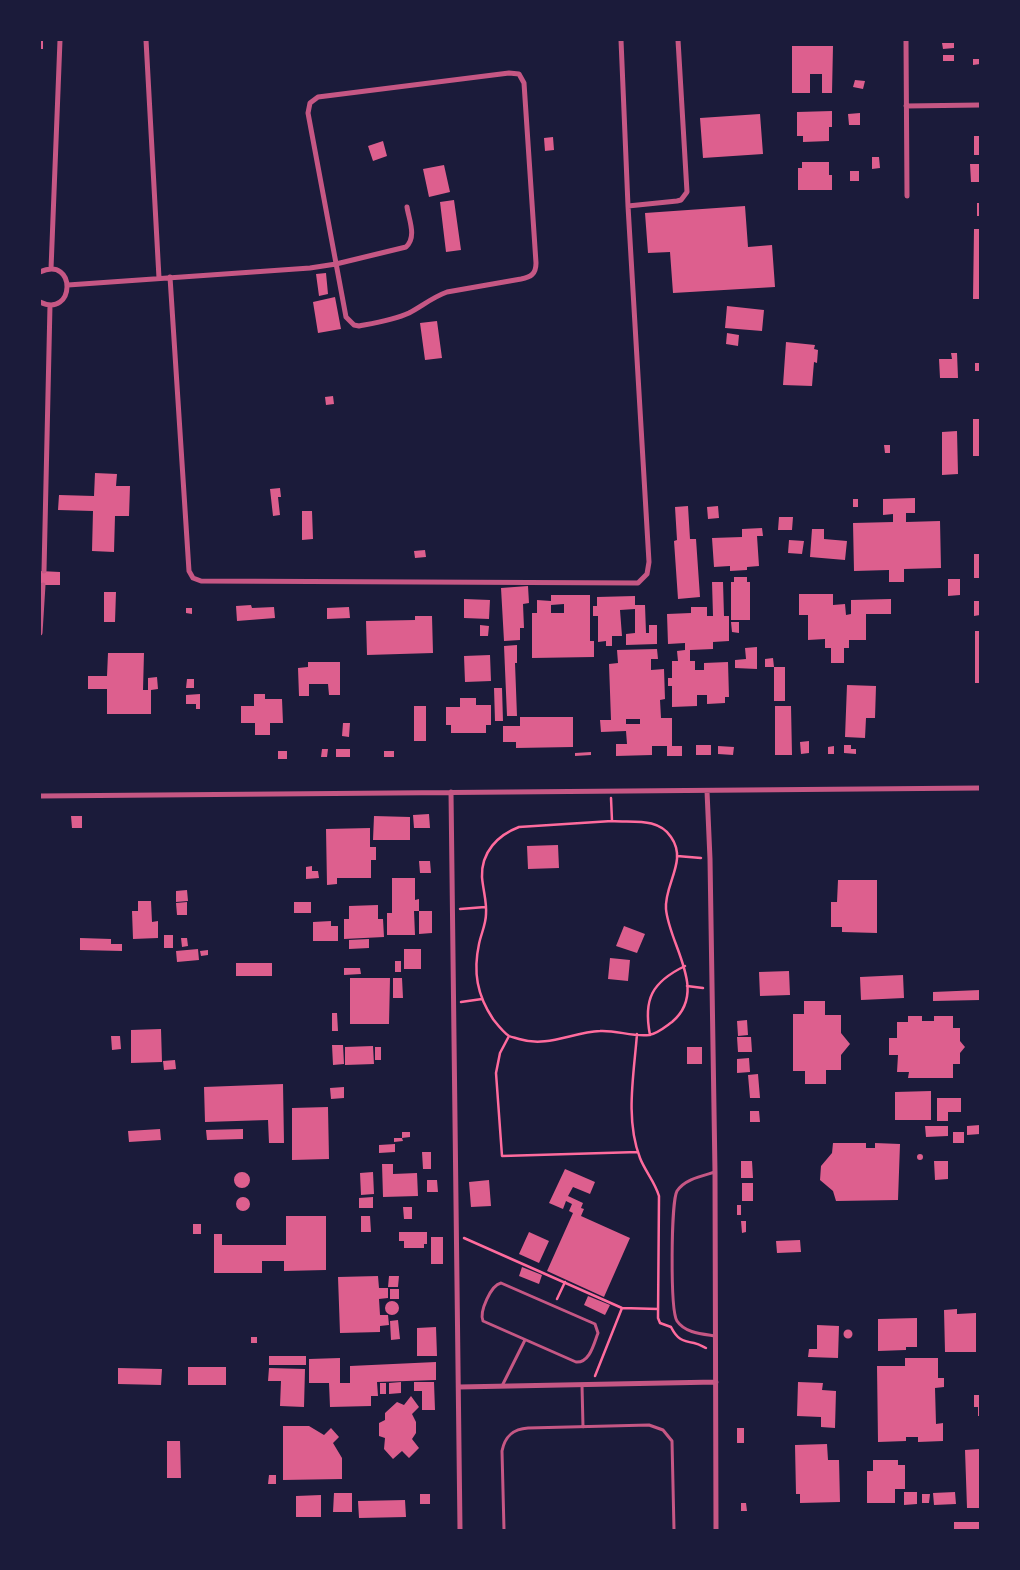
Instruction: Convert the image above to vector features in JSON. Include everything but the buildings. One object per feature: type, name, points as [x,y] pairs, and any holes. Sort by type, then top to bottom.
[{"type":"street","points":[[50,269],[60,40]]},
{"type":"street","points":[[146,40],[159,278]]},
{"type":"street","points":[[170,277],[189,571],[193,578],[200,581],[632,584],[644,579],[648,574],[649,562],[620,40]]},
{"type":"street","points":[[628,206],[682,200],[687,192],[678,40]]},
{"type":"street","points":[[906,40],[907,196]]},
{"type":"street","points":[[509,73],[519,74],[524,83],[536,263],[533,274],[521,279],[447,292],[407,314],[359,326],[354,325],[346,317],[336,264],[308,113],[310,103],[318,97],[509,73]]},
{"type":"street","points":[[906,106],[980,105]]},
{"type":"street","points":[[68,285],[310,268],[336,264],[406,247],[412,236],[407,207]]},
{"type":"street","points":[[40,272],[50,269],[58,271],[63,275],[68,285],[64,298],[59,302],[50,305],[40,302]]},
{"type":"street","points":[[44,571],[50,305]]},
{"type":"street","points":[[40,633],[43,585]]},
{"type":"street","points":[[40,796],[980,788]]},
{"type":"street","points":[[707,791],[710,859],[715,1172],[716,1530]]},
{"type":"street","points":[[451,792],[460,1530]]},
{"type":"street","points":[[459,1387],[716,1382]]},
{"type":"lane","points":[[715,1172],[688,1181],[682,1185],[674,1197],[673,1308],[674,1316],[678,1323],[691,1331],[716,1337]]},
{"type":"lane","points":[[495,1284],[504,1284],[554,1305],[590,1321],[597,1328],[598,1333],[587,1359],[576,1362],[486,1322],[482,1318],[482,1312],[495,1284]]},
{"type":"lane","points":[[502,1386],[525,1340]]},
{"type":"lane","points":[[582,1384],[583,1427]]},
{"type":"lane","points":[[504,1530],[502,1451],[503,1443],[513,1431],[520,1429],[650,1425],[657,1426],[669,1435],[672,1441],[674,1530]]},
{"type":"path","points":[[610,792],[612,821]]},
{"type":"path","points":[[612,821],[648,822],[660,826],[671,836],[676,847],[677,856],[677,868],[667,895],[666,907],[671,934],[685,966],[687,986],[681,1013],[662,1030],[650,1035],[612,1031],[585,1032],[540,1043],[509,1036],[496,1023],[483,1004],[477,983],[476,964],[486,915],[482,878],[483,865],[487,852],[497,840],[507,832],[519,827],[612,821]]},
{"type":"path","points":[[677,856],[710,859]]},
{"type":"path","points":[[453,910],[486,907]]},
{"type":"path","points":[[650,1035],[647,1017],[651,998],[664,977],[685,966]]},
{"type":"path","points":[[687,986],[712,989]]},
{"type":"path","points":[[454,1004],[482,999]]},
{"type":"path","points":[[637,1034],[632,1118],[638,1152],[659,1196],[658,1318],[660,1324],[671,1327],[677,1338],[686,1342],[697,1343],[704,1347],[716,1348]]},
{"type":"path","points":[[509,1036],[500,1053],[496,1073],[502,1156],[638,1152]]},
{"type":"path","points":[[456,1235],[565,1281],[622,1308],[658,1309]]},
{"type":"path","points":[[554,1305],[565,1281]]},
{"type":"path","points":[[592,1384],[622,1308]]}]
